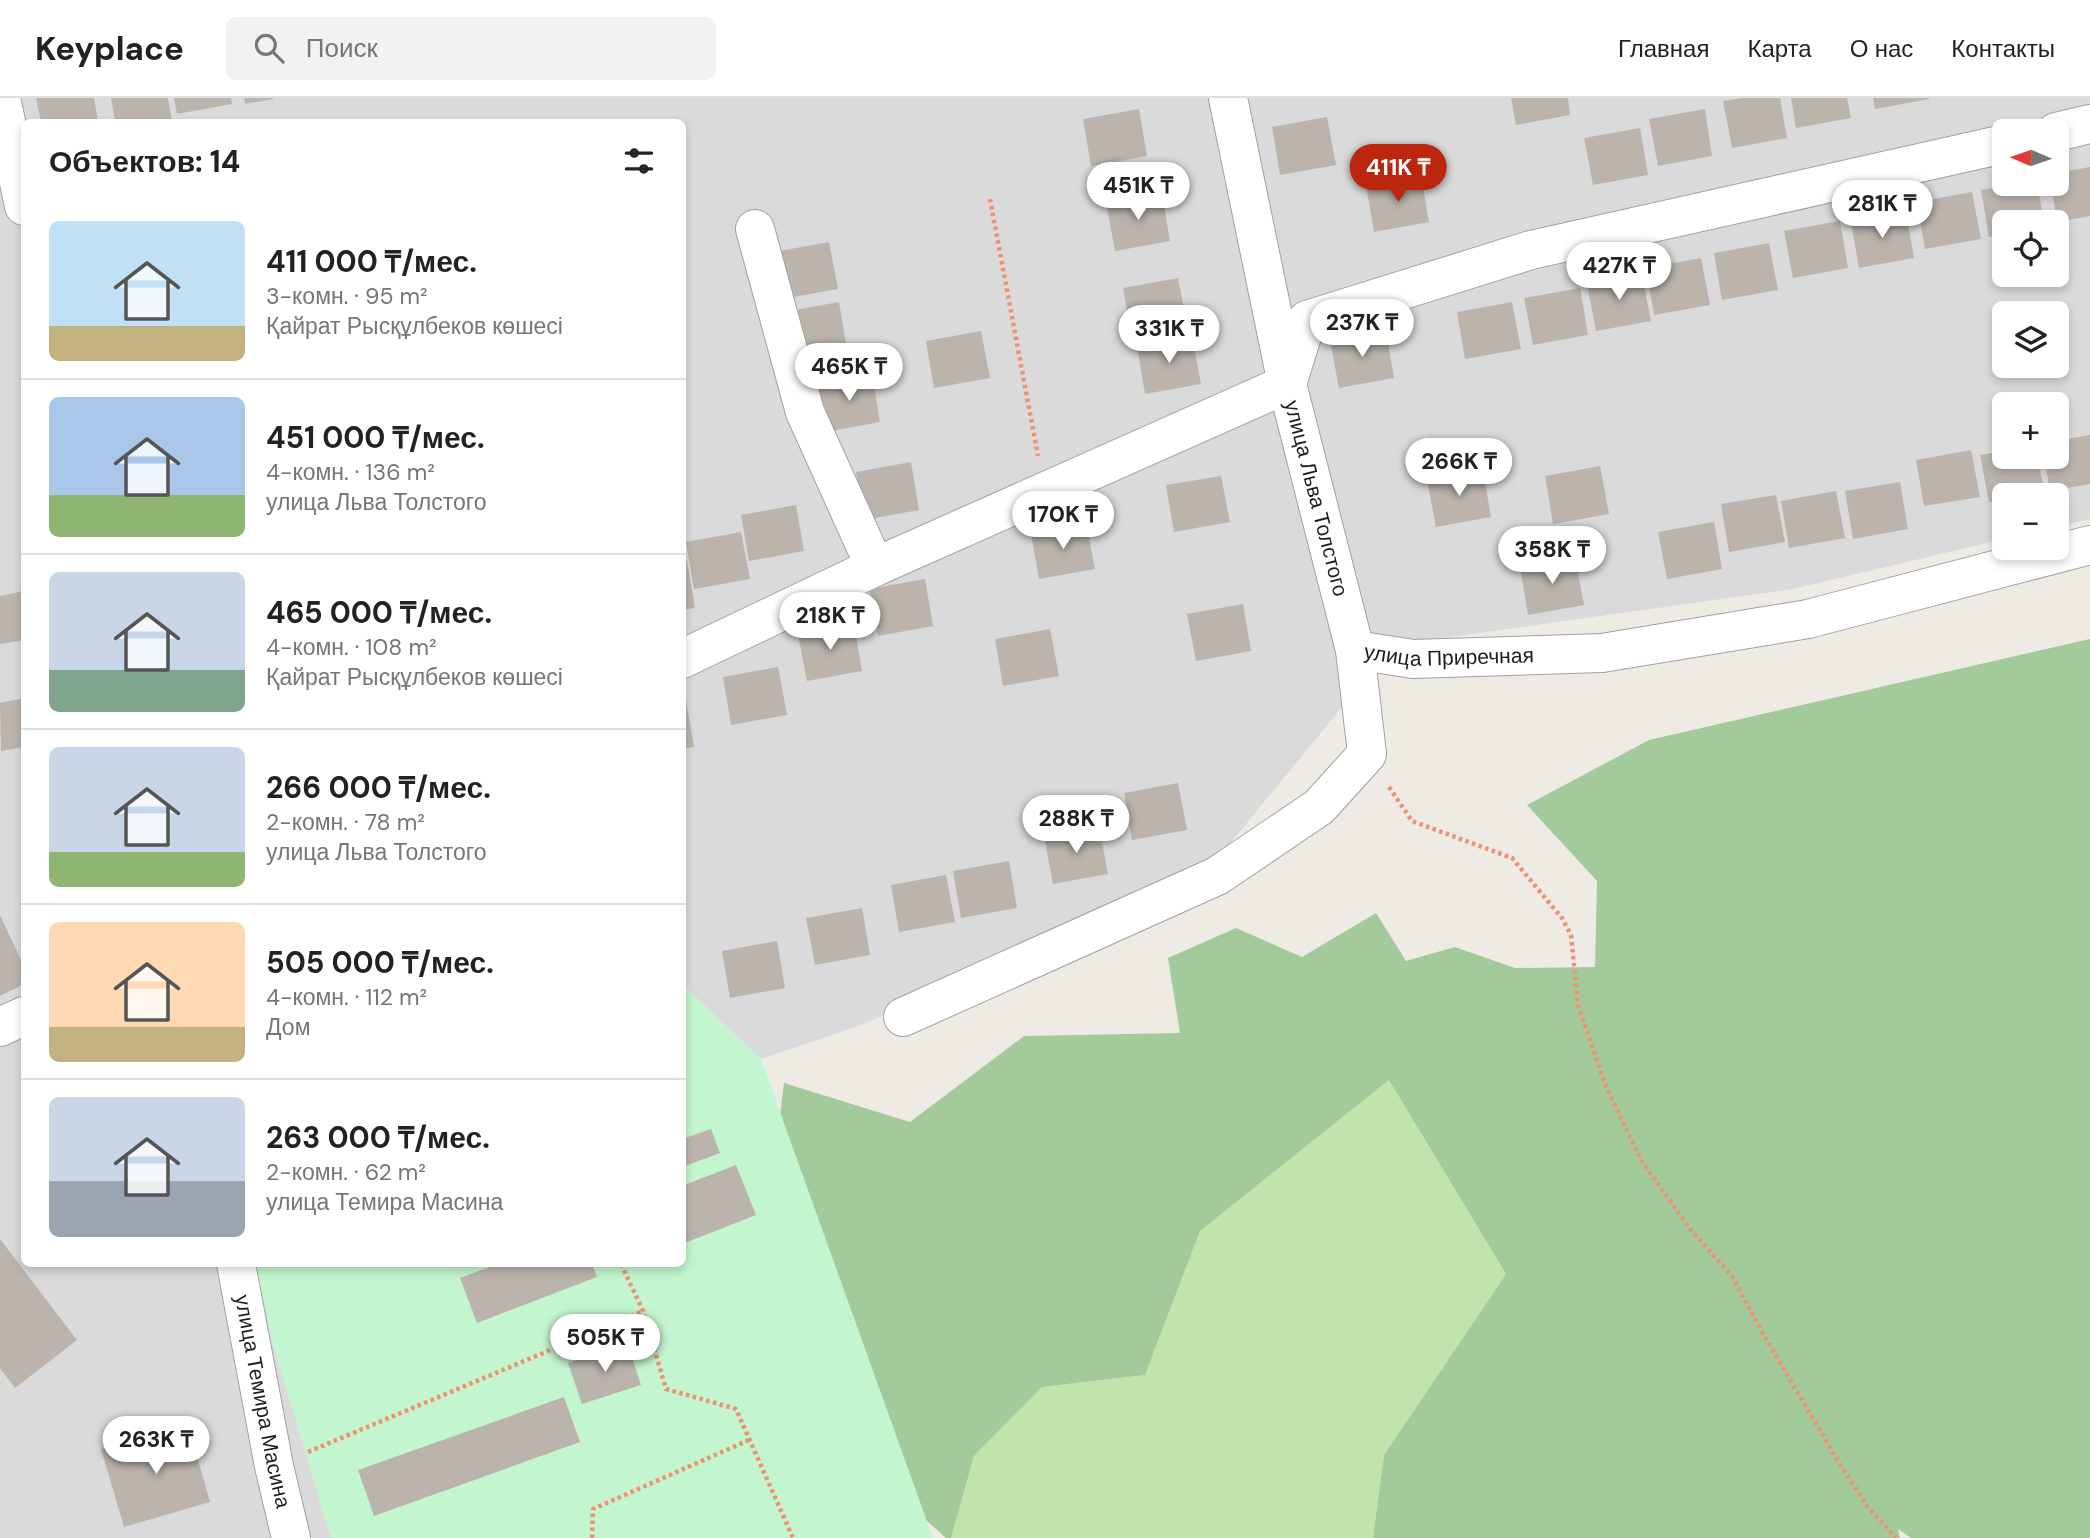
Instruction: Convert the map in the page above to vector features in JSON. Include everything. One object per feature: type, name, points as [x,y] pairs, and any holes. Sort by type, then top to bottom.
[{"type":"street","points":[[1,98],[21,192]]},
{"type":"street","name":"улица Льва Толстого","points":[[1228,98],[1287,384],[1355,650]]},
{"type":"street","points":[[2069,129],[2090,124]]},
{"type":"street","points":[[686,657],[875,567],[1287,384],[1307,320],[1531,250],[1992,147]]},
{"type":"street","points":[[755,229],[805,412],[875,567]]},
{"type":"street","name":"улица Приречная","points":[[1367,754],[1355,650],[1413,659],[1602,653],[1808,619],[2090,545]]},
{"type":"street","points":[[903,1017],[1217,876],[1319,807],[1367,754]]},
{"type":"street","points":[[0,1027],[21,1017]]},
{"type":"street","name":"улица Темира Масина","points":[[237,1267],[274,1466],[291,1538]]},
{"type":"path","points":[[990,199],[1045,493]]},
{"type":"path","points":[[1367,754],[1412,821],[1512,858],[1562,918],[1571,935],[1578,1005],[1605,1084],[1641,1160],[1690,1229],[1732,1276],[1838,1461],[1867,1506],[1896,1538]]},
{"type":"path","points":[[622,1267],[643,1311],[666,1390],[736,1409],[793,1538]]},
{"type":"path","points":[[274,1466],[643,1311]]},
{"type":"path","points":[[593,1538],[593,1509],[750,1440]]},
{"type":"shaded area","points":[[0,98],[2090,98],[2090,519],[2069,524],[2069,483],[1992,483],[1992,542],[1793,589],[1393,645],[1214,863],[862,1025],[761,1059],[686,988],[686,119],[21,119],[21,1267],[257,1267],[272,1340],[331,1538],[0,1538]]},
{"type":"green space","points":[[2090,639],[2090,1538],[1911,1538],[1898,1529],[1900,1538],[1373,1538],[1384,1455],[1506,1274],[1389,1080],[1200,1231],[1145,1375],[1042,1387],[974,1456],[951,1538],[946,1538],[874,1474],[479,1538],[767,1221],[784,1083],[910,1122],[1024,1036],[1180,1033],[1168,958],[1236,928],[1302,957],[1376,913],[1406,961],[1455,947],[1515,968],[1595,967],[1597,881],[1527,805],[1649,740]]},
{"type":"green space","points":[[686,988],[761,1059],[933,1538],[331,1538],[272,1340],[257,1267],[686,1267]]},
{"type":"green space","points":[[1389,1080],[1506,1274],[1384,1455],[1373,1538],[951,1538],[974,1456],[1042,1387],[1145,1375],[1200,1231]]},
{"type":"building","points":[[36,98],[94,98],[98,119],[40,119]]},
{"type":"building","points":[[111,98],[168,98],[172,119],[114,119]]},
{"type":"building","points":[[174,98],[231,98],[232,104],[177,114]]},
{"type":"building","points":[[244,98],[273,98],[273,99],[245,104]]},
{"type":"building","points":[[1511,98],[1568,98],[1570,115],[1516,125]]},
{"type":"building","points":[[1780,98],[1787,138],[1732,148],[1723,101]]},
{"type":"building","points":[[1791,98],[1847,98],[1851,118],[1796,128]]},
{"type":"building","points":[[1873,98],[1929,98],[1929,99],[1875,109]]},
{"type":"building","points":[[1139,109],[1147,156],[1091,166],[1083,119]]},
{"type":"building","points":[[1705,109],[1712,156],[1658,166],[1649,119]]},
{"type":"building","points":[[1327,117],[1336,165],[1280,175],[1272,127]]},
{"type":"building","points":[[1640,128],[1648,175],[1593,185],[1584,138]]},
{"type":"building","points":[[2090,167],[2090,216],[2069,220],[2069,210],[2055,210],[2053,196],[2069,196],[2069,171]]},
{"type":"building","points":[[1421,175],[1429,222],[1374,232],[1366,185]]},
{"type":"building","points":[[1992,188],[1992,196],[2039,196],[2042,210],[1992,210],[1992,237],[1989,237],[1981,190]]},
{"type":"building","points":[[1972,192],[1981,239],[1925,249],[1917,202]]},
{"type":"building","points":[[1162,193],[1170,241],[1115,251],[1106,203]]},
{"type":"building","points":[[1906,212],[1914,258],[1859,268],[1851,222]]},
{"type":"building","points":[[1840,221],[1848,268],[1793,278],[1784,231]]},
{"type":"building","points":[[829,242],[838,289],[782,299],[774,252]]},
{"type":"building","points":[[1769,243],[1778,290],[1722,300],[1714,253]]},
{"type":"building","points":[[1701,258],[1710,305],[1654,315],[1646,268]]},
{"type":"building","points":[[1642,274],[1651,321],[1596,331],[1587,284]]},
{"type":"building","points":[[1178,278],[1187,325],[1131,335],[1123,288]]},
{"type":"building","points":[[1580,288],[1588,335],[1533,345],[1524,298]]},
{"type":"building","points":[[839,302],[847,349],[792,359],[784,312]]},
{"type":"building","points":[[1512,302],[1521,349],[1465,359],[1457,312]]},
{"type":"building","points":[[981,331],[990,378],[934,388],[926,341]]},
{"type":"building","points":[[1386,331],[1394,378],[1339,388],[1330,341]]},
{"type":"building","points":[[1192,336],[1201,384],[1145,394],[1137,346]]},
{"type":"building","points":[[872,375],[880,422],[826,432],[817,385]]},
{"type":"building","points":[[2090,435],[2090,484],[2069,488],[2069,483],[2049,483],[2046,469],[2069,469],[2069,439]]},
{"type":"building","points":[[1971,450],[1980,497],[1924,506],[1916,460]]},
{"type":"building","points":[[1992,453],[1992,469],[2040,469],[2042,483],[1992,483],[1992,502],[1989,502],[1980,455]]},
{"type":"building","points":[[911,462],[919,510],[864,520],[856,472]]},
{"type":"building","points":[[1600,466],[1609,514],[1553,524],[1545,476]]},
{"type":"building","points":[[1483,470],[1491,517],[1436,527],[1427,480]]},
{"type":"building","points":[[1221,476],[1230,522],[1174,532],[1166,485]]},
{"type":"building","points":[[1900,482],[1908,529],[1853,539],[1845,491]]},
{"type":"building","points":[[1836,491],[1845,538],[1789,548],[1781,501]]},
{"type":"building","points":[[1776,495],[1785,542],[1729,552],[1721,504]]},
{"type":"building","points":[[796,505],[804,551],[749,561],[741,515]]},
{"type":"building","points":[[1714,522],[1722,569],[1667,579],[1658,532]]},
{"type":"building","points":[[1086,523],[1095,569],[1039,579],[1031,533]]},
{"type":"building","points":[[741,532],[750,579],[694,589],[686,542]]},
{"type":"building","points":[[1575,557],[1584,605],[1528,615],[1520,567]]},
{"type":"building","points":[[686,560],[695,608],[686,609]]},
{"type":"building","points":[[925,579],[933,626],[878,636],[869,589]]},
{"type":"building","points":[[21,592],[21,640],[0,644],[0,596]]},
{"type":"building","points":[[1243,604],[1251,651],[1196,661],[1187,614]]},
{"type":"building","points":[[854,624],[862,671],[807,681],[798,634]]},
{"type":"building","points":[[1050,629],[1059,676],[1003,686],[995,639]]},
{"type":"building","points":[[778,667],[787,715],[731,725],[723,677]]},
{"type":"building","points":[[21,699],[21,748],[1,751],[0,703]]},
{"type":"building","points":[[686,700],[694,747],[686,748]]},
{"type":"building","points":[[1178,783],[1187,830],[1132,840],[1124,793]]},
{"type":"building","points":[[1099,826],[1108,874],[1053,884],[1044,836]]},
{"type":"building","points":[[1009,861],[1017,908],[961,918],[953,871]]},
{"type":"building","points":[[946,875],[955,922],[899,932],[891,885]]},
{"type":"building","points":[[862,908],[870,955],[815,965],[806,918]]},
{"type":"building","points":[[0,915],[21,960],[21,986],[0,996]]},
{"type":"building","points":[[777,941],[785,988],[730,998],[722,951]]},
{"type":"building","points":[[711,1129],[720,1153],[686,1166],[686,1138]]},
{"type":"building","points":[[736,1165],[756,1215],[686,1242],[686,1184]]},
{"type":"building","points":[[0,1239],[77,1340],[15,1388],[0,1368]]},
{"type":"building","points":[[490,1267],[593,1267],[597,1277],[477,1323],[460,1278]]},
{"type":"building","points":[[627,1343],[641,1385],[582,1404],[568,1363]]},
{"type":"building","points":[[564,1397],[580,1442],[374,1516],[358,1470]]},
{"type":"building","points":[[188,1425],[210,1502],[124,1527],[101,1449]]}]
